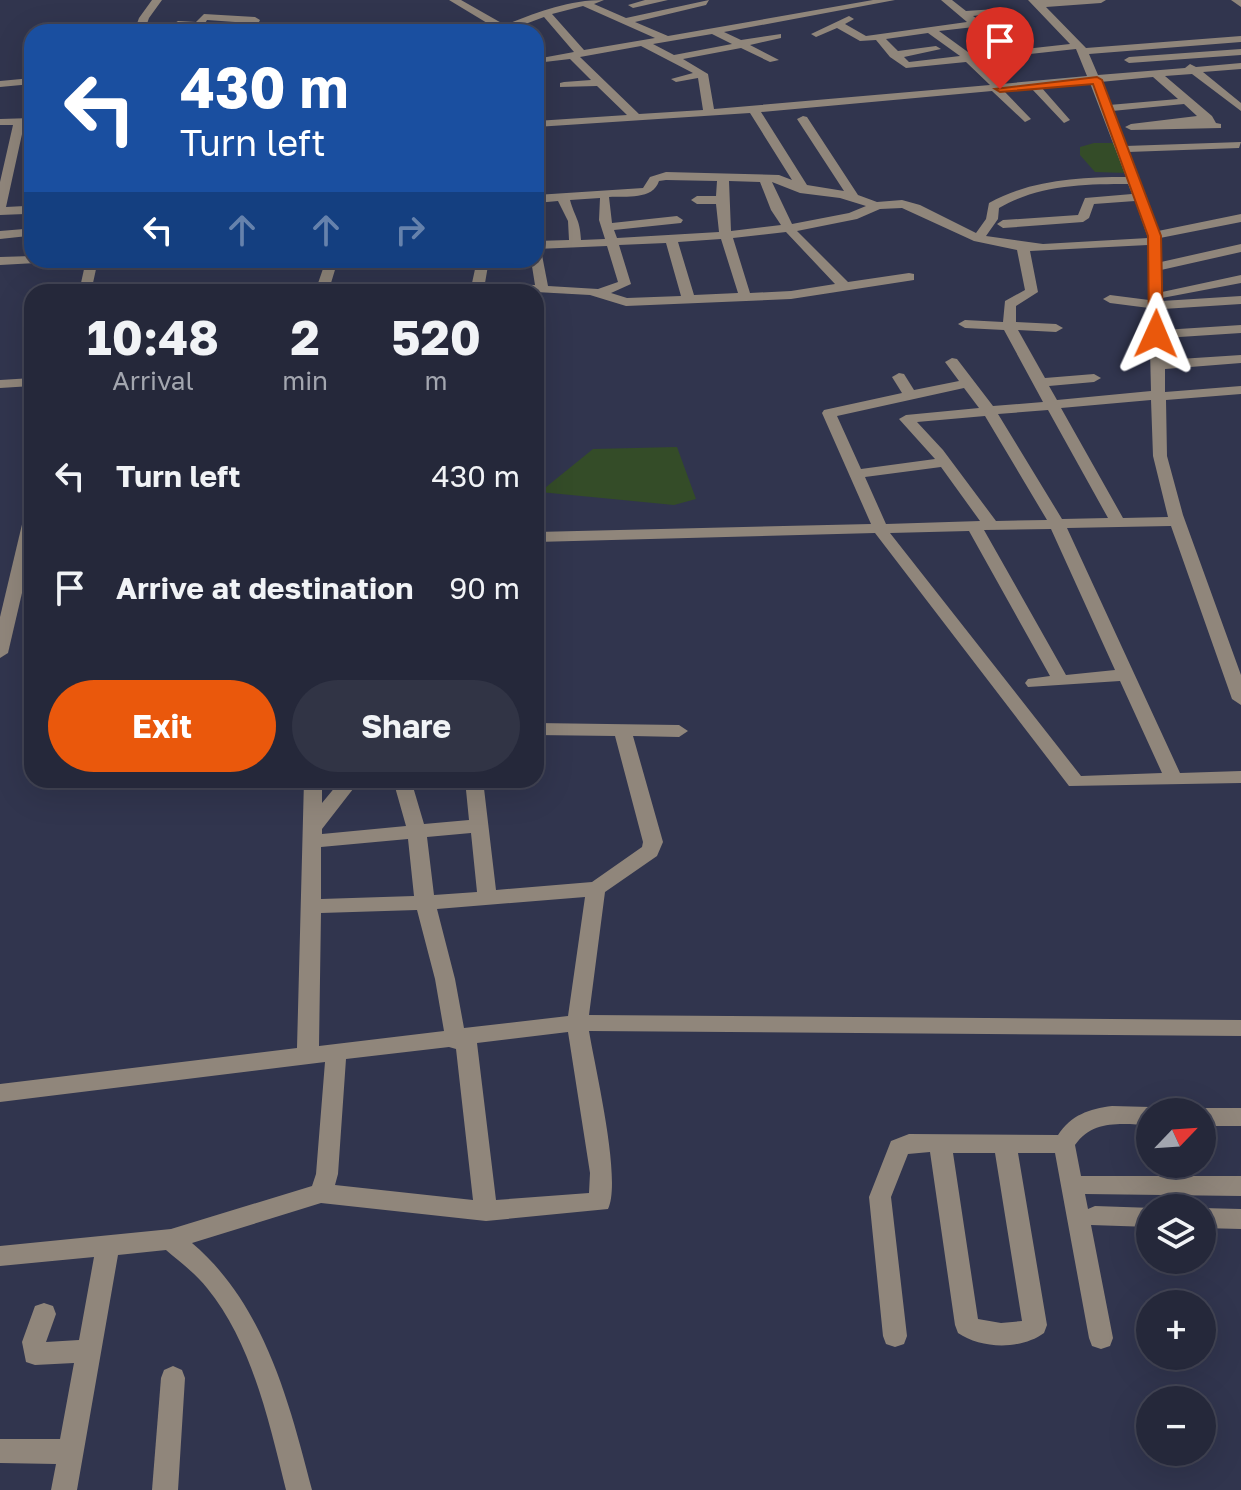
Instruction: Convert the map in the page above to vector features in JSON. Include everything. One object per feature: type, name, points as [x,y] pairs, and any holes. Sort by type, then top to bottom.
[{"type":"street","points":[[142,24],[157,0]]},
{"type":"street","points":[[454,0],[496,24]]},
{"type":"street","points":[[521,24],[546,13],[599,0]]},
{"type":"street","points":[[646,17],[632,6],[665,0],[680,9]]},
{"type":"street","points":[[625,21],[703,3],[704,0]]},
{"type":"street","points":[[946,0],[1012,52]]},
{"type":"street","points":[[1036,2],[1101,0]]},
{"type":"street","points":[[1236,0],[1241,4]]},
{"type":"street","points":[[1036,2],[1081,48],[1108,108],[1155,239],[1156,396],[1160,456],[1177,521],[1241,699]]},
{"type":"street","points":[[584,3],[667,39]]},
{"type":"street","points":[[544,61],[846,5],[884,4]]},
{"type":"street","points":[[816,34],[841,26],[853,17],[846,5]]},
{"type":"street","points":[[967,14],[993,11]]},
{"type":"street","points":[[546,13],[576,54],[637,118]]},
{"type":"street","points":[[200,24],[204,17],[255,19],[253,24]]},
{"type":"street","points":[[856,38],[880,39],[1017,21]]},
{"type":"street","points":[[689,23],[774,60]]},
{"type":"street","points":[[841,26],[864,47]]},
{"type":"street","points":[[932,31],[969,58],[1025,119]]},
{"type":"street","points":[[674,58],[777,36]]},
{"type":"street","points":[[880,39],[906,65],[1012,52],[1241,39]]},
{"type":"street","points":[[642,43],[703,74]]},
{"type":"street","points":[[1163,44],[1241,108]]},
{"type":"street","points":[[894,55],[936,49]]},
{"type":"street","points":[[1129,60],[1241,52]]},
{"type":"street","points":[[1099,85],[1156,74],[1241,66]]},
{"type":"street","points":[[1228,67],[1241,78]]},
{"type":"street","points":[[676,79],[703,74]]},
{"type":"street","points":[[703,74],[709,113]]},
{"type":"street","points":[[1156,74],[1240,146]]},
{"type":"street","points":[[0,84],[24,82]]},
{"type":"street","points":[[564,85],[601,82]]},
{"type":"street","points":[[544,124],[754,110],[1035,86],[1167,84]]},
{"type":"street","points":[[1035,86],[1064,120]]},
{"type":"street","points":[[1108,108],[1187,101]]},
{"type":"street","points":[[581,110],[628,107]]},
{"type":"street","points":[[754,110],[804,190]]},
{"type":"street","points":[[1211,121],[1131,127],[1211,121],[1241,114]]},
{"type":"street","points":[[0,122],[24,119]]},
{"type":"street","points":[[803,119],[852,195]]},
{"type":"street","points":[[24,125],[6,153],[0,210],[24,210]]},
{"type":"street","points":[[1123,149],[1240,146]]},
{"type":"street","points":[[544,198],[646,191],[652,187],[654,179],[664,176],[781,180],[804,190],[852,195],[887,204],[978,238],[1023,248],[1155,239],[1241,218]]},
{"type":"street","points":[[723,178],[720,200],[723,233],[745,296]]},
{"type":"street","points":[[765,179],[773,208],[844,286]]},
{"type":"street","points":[[978,238],[992,219],[993,206],[1005,199],[1083,180],[1135,181]]},
{"type":"street","points":[[563,197],[574,221],[575,244]]},
{"type":"street","points":[[1034,230],[1085,217],[1087,203],[1091,200],[1140,197]]},
{"type":"street","points":[[544,289],[602,292],[625,284],[607,227],[605,200]]},
{"type":"street","points":[[697,200],[720,200]]},
{"type":"street","points":[[544,245],[788,228],[855,218],[887,204]]},
{"type":"street","points":[[607,227],[675,215],[673,237],[689,300]]},
{"type":"street","points":[[1003,224],[1053,225],[1071,245]]},
{"type":"street","points":[[0,235],[22,239],[0,246]]},
{"type":"street","points":[[1023,248],[1032,292],[1010,304],[1009,327],[1118,523]]},
{"type":"street","points":[[1157,267],[1241,248]]},
{"type":"street","points":[[0,261],[24,260]]},
{"type":"street","points":[[602,292],[621,302],[689,300],[791,295],[909,277]]},
{"type":"street","points":[[1157,301],[1241,279]]},
{"type":"street","points":[[1110,299],[1241,300]]},
{"type":"street","points":[[965,324],[1056,328]]},
{"type":"street","points":[[1156,334],[1241,329]]},
{"type":"street","points":[[1156,365],[1241,359]]},
{"type":"street","points":[[952,362],[989,411],[1057,524],[1174,780]]},
{"type":"street","points":[[899,377],[910,395]]},
{"type":"street","points":[[1040,383],[1094,378]]},
{"type":"street","points":[[0,384],[24,382]]},
{"type":"street","points":[[968,383],[829,413],[880,528],[1076,782],[1241,777]]},
{"type":"street","points":[[906,419],[1241,390]]},
{"type":"street","points":[[888,399],[944,462],[983,525],[1060,679]]},
{"type":"street","points":[[856,474],[944,462]]},
{"type":"street","points":[[544,537],[1177,521]]},
{"type":"street","points":[[0,653],[24,547]]},
{"type":"street","points":[[0,568],[19,566]]},
{"type":"street","points":[[11,605],[24,603]]},
{"type":"street","points":[[1034,683],[1060,679],[1095,681],[1125,675]]},
{"type":"street","points":[[544,729],[623,733],[679,731]]},
{"type":"street","points":[[312,906],[425,903],[487,895],[596,889],[650,851],[653,842],[623,733]]},
{"type":"street","points":[[308,1056],[313,788]]},
{"type":"street","points":[[314,833],[345,788]]},
{"type":"street","points":[[404,788],[417,831],[425,903],[461,1040],[486,1211]]},
{"type":"street","points":[[475,788],[487,895]]},
{"type":"street","points":[[314,833],[479,826]]},
{"type":"street","points":[[0,1256],[171,1239],[321,1193],[486,1211],[600,1202],[601,1173],[577,1023],[596,889]]},
{"type":"street","points":[[0,1093],[461,1040],[577,1023],[1241,1028]]},
{"type":"street","points":[[321,1193],[327,1174],[336,1055]]},
{"type":"street","points":[[1101,1338],[1064,1144],[1072,1128],[1087,1118],[1136,1116]]},
{"type":"street","points":[[1216,1117],[1241,1117]]},
{"type":"street","points":[[895,1336],[880,1197],[899,1148],[909,1143],[1064,1144]]},
{"type":"street","points":[[940,1144],[967,1325],[976,1332],[1026,1332],[1034,1328],[1035,1321],[1005,1144]]},
{"type":"street","points":[[1085,1184],[1241,1186]]},
{"type":"street","points":[[1095,1216],[1136,1217]]},
{"type":"street","points":[[1216,1218],[1241,1219]]},
{"type":"street","points":[[171,1239],[218,1282],[242,1322],[290,1447],[299,1490]]},
{"type":"street","points":[[64,1490],[108,1245]]},
{"type":"street","points":[[44,1314],[34,1342],[35,1354],[91,1350]]},
{"type":"street","points":[[165,1490],[173,1378]]},
{"type":"street","points":[[0,1451],[72,1452]]},
{"type":"green space","points":[[1114,143],[1126,173],[1095,172],[1080,155],[1080,147]]},
{"type":"green space","points":[[677,447],[696,499],[674,505],[544,492],[544,489],[593,449]]},
{"type":"route","points":[[1000,89],[1097,80],[1154,236],[1156,334]]}]
